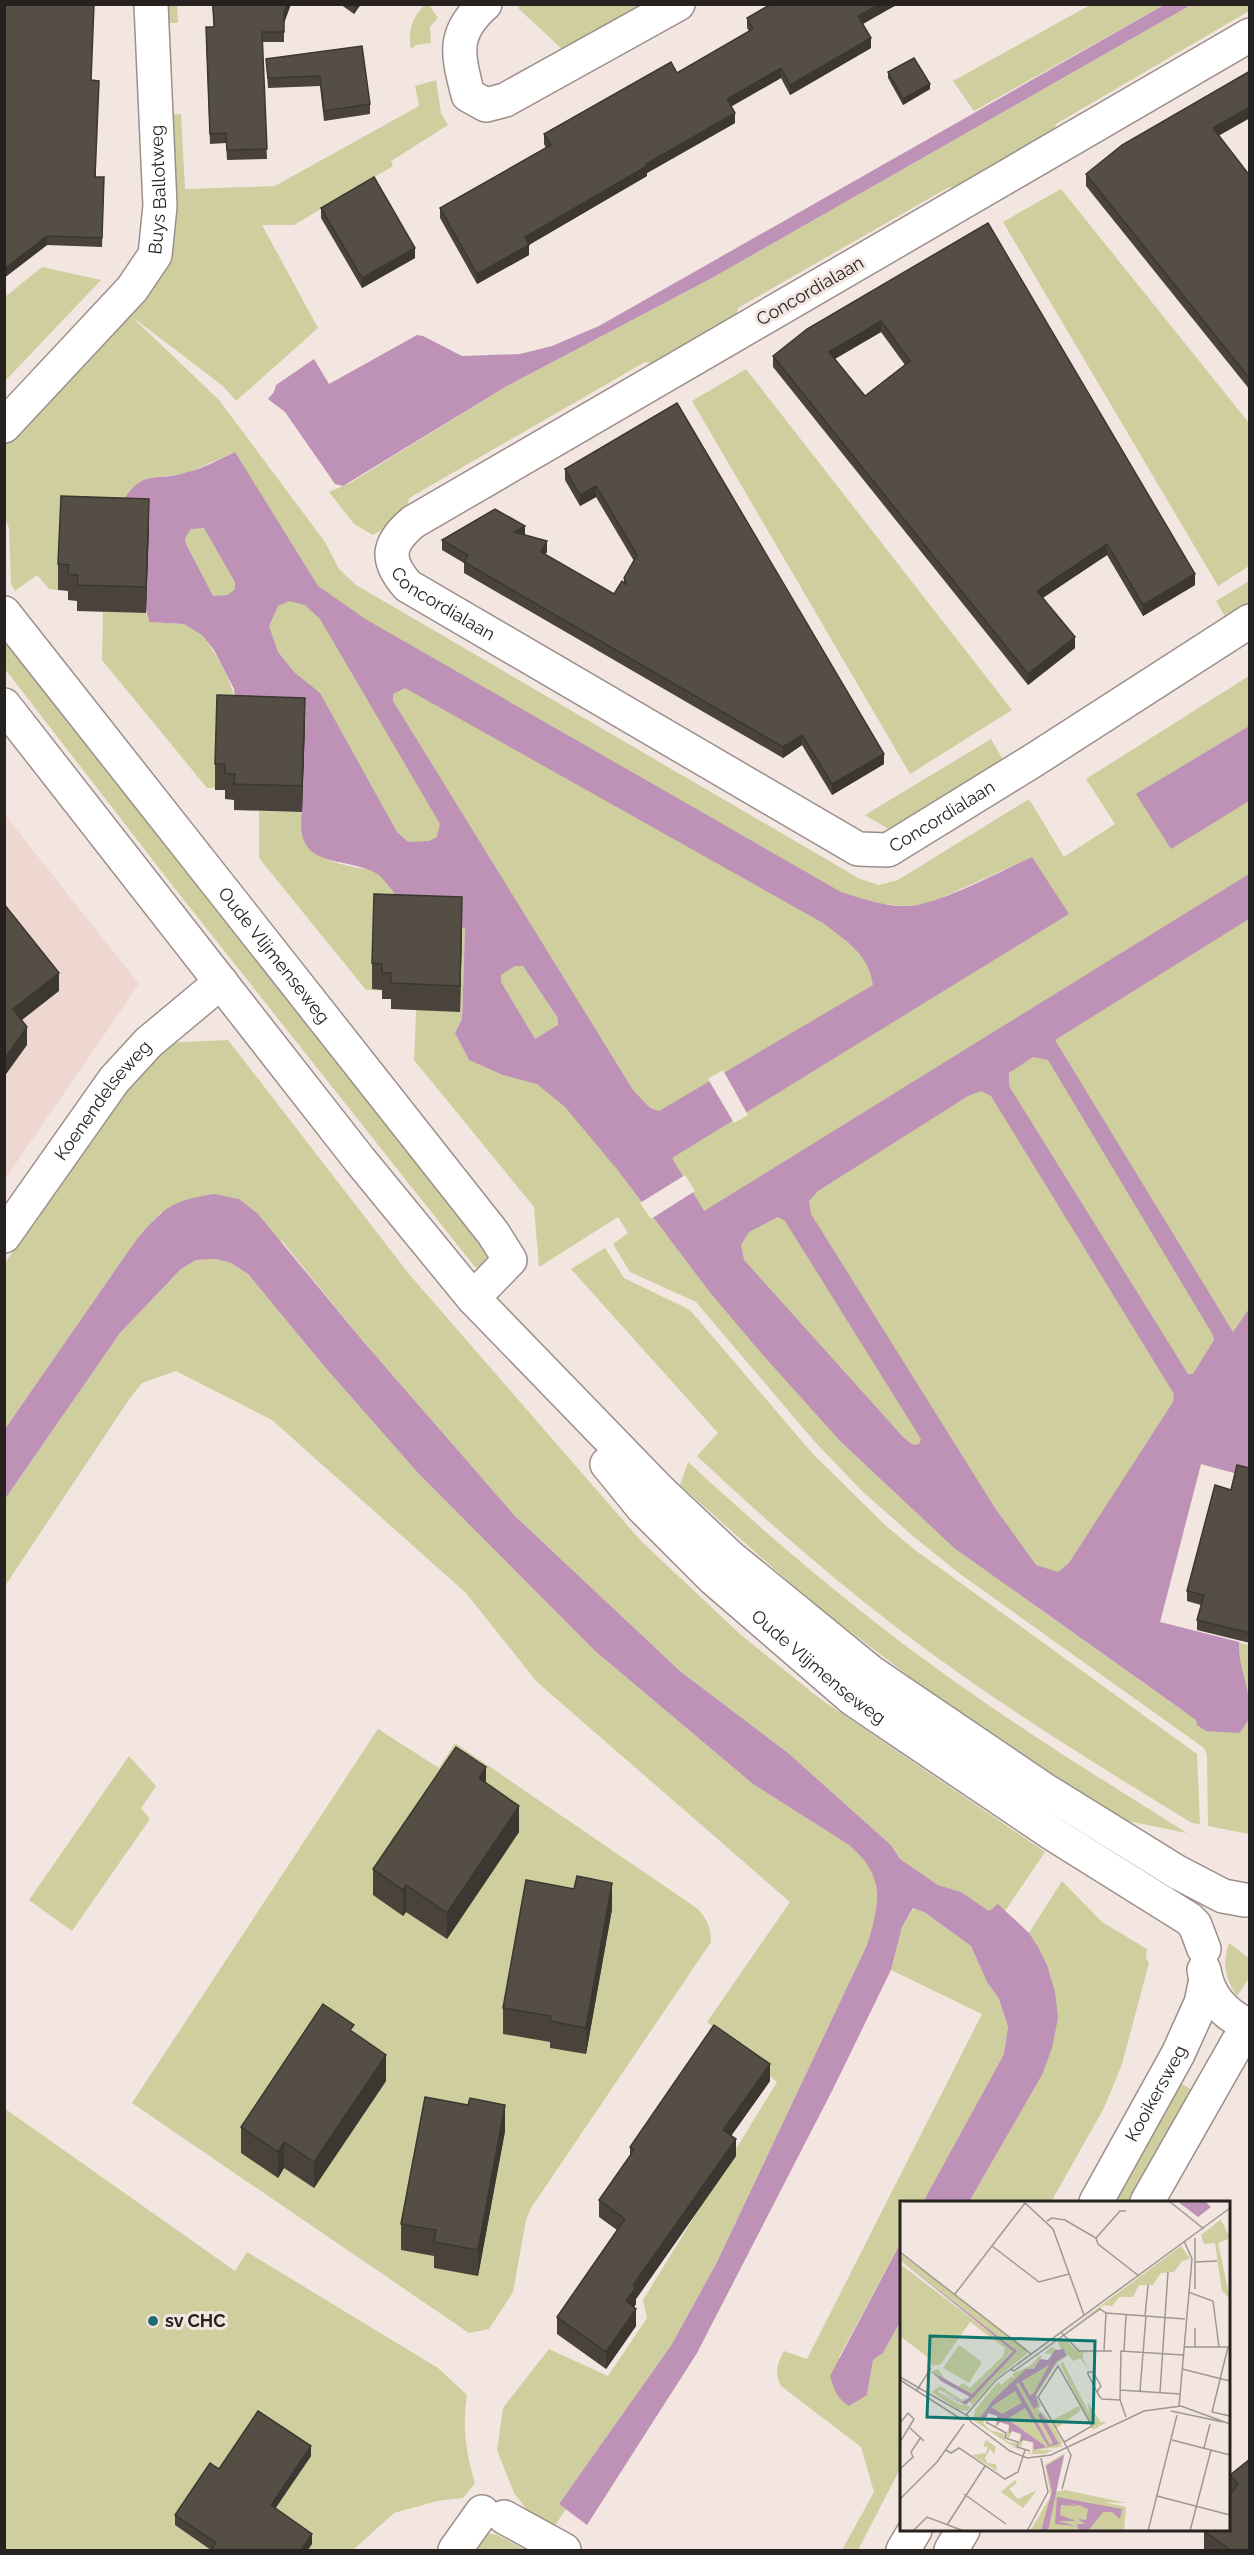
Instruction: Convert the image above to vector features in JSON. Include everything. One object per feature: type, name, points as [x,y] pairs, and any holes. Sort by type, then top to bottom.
[{"type":"street","name":"Buys Ballotweg","points":[[4,426],[132,289],[155,255],[160,206],[151,4]]},
{"type":"street","points":[[485,4],[469,19],[461,39],[459,61],[468,95],[486,105],[505,100],[678,4]]},
{"type":"street","name":"Concordialaan","points":[[1250,35],[413,522],[399,534],[392,550],[394,570],[408,586],[858,849],[888,850],[1250,621]]},
{"type":"street","name":"Oude Vlijmenseweg","points":[[4,613],[493,1233],[510,1260],[482,1307]]},
{"type":"street","name":"Oude Vlijmenseweg","points":[[4,705],[352,1149],[642,1507],[714,1580],[853,1699],[1053,1834],[1189,1919],[1195,1925],[1218,2004],[1232,2018],[1250,2026]]},
{"type":"street","name":"Koenendelseweg","points":[[4,1236],[114,1080],[149,1042],[221,982]]},
{"type":"street","name":"Oude Vlijmenseweg","points":[[482,1307],[659,1490],[722,1549],[872,1672],[1043,1789],[1178,1872],[1223,1896],[1247,1899]]},
{"type":"street","name":"Kooikersweg","points":[[1097,2201],[1178,2054],[1201,2003],[1211,1931],[1222,1915],[1247,1899]]},
{"type":"street","points":[[1148,2201],[1238,2042],[1250,2033]]},
{"type":"street","points":[[455,2550],[493,2515],[564,2550]]},
{"type":"street","points":[[903,2550],[914,2531]]},
{"type":"street","points":[[951,2550],[962,2531]]},
{"type":"shaded area","points":[[1164,5],[1191,5],[712,278],[507,386],[343,486],[335,484],[285,412],[268,399],[276,385],[314,359],[329,384],[417,335],[462,356],[520,354],[552,346],[599,326]]},
{"type":"shaded area","points":[[235,452],[318,586],[367,620],[841,892],[891,905],[921,904],[970,886],[1032,857],[1069,914],[672,1158],[704,1211],[1249,874],[1249,919],[1055,1040],[1233,1332],[1249,1309],[1249,1477],[1201,1464],[1160,1622],[1239,1642],[1240,1661],[1250,1708],[1248,1719],[1240,1733],[1206,1731],[1197,1725],[1196,1720],[954,1548],[841,1442],[762,1354],[708,1290],[616,1168],[565,1107],[537,1084],[503,1075],[469,1060],[455,1033],[462,1019],[465,928],[399,925],[399,899],[381,877],[361,867],[334,861],[312,852],[305,843],[301,830],[302,812],[238,722],[234,689],[214,650],[202,635],[184,624],[149,622],[121,504],[129,492],[143,481],[194,470]],"holes":[[[204,528],[235,582],[235,589],[228,595],[213,596],[186,544],[185,538],[191,529]],[[289,601],[305,605],[320,619],[440,824],[437,837],[429,841],[408,842],[397,832],[320,693],[294,672],[278,652],[269,626],[278,606]],[[405,688],[823,923],[855,949],[867,965],[873,985],[659,1111],[650,1108],[633,1090],[393,701],[393,694]],[[515,966],[523,966],[558,1018],[558,1025],[535,1039],[501,982],[501,975]],[[1033,1057],[1048,1060],[1213,1335],[1214,1340],[1193,1374],[1188,1374],[1009,1086],[1009,1073]],[[981,1091],[991,1096],[1174,1394],[1173,1402],[1069,1563],[1058,1572],[1036,1565],[995,1508],[811,1214],[809,1201],[818,1191],[968,1096]],[[778,1217],[785,1221],[921,1439],[919,1444],[913,1445],[903,1437],[744,1260],[741,1245],[749,1232]]]},
{"type":"shaded area","points":[[1249,726],[1249,801],[1171,849],[1136,794]]},
{"type":"shaded area","points":[[5,815],[139,984],[5,1179]]},
{"type":"shaded area","points":[[214,1194],[239,1199],[258,1214],[362,1340],[515,1516],[680,1671],[788,1753],[891,1845],[900,1859],[938,1885],[961,1892],[989,1911],[998,1904],[1029,1933],[1047,1965],[1055,1992],[1058,2018],[1052,2048],[1042,2075],[970,2201],[924,2201],[1004,2054],[1008,2027],[999,1999],[987,1982],[971,1946],[924,1912],[913,1908],[902,1927],[891,1970],[832,2091],[697,2353],[587,2525],[559,2504],[672,2344],[717,2262],[867,1945],[877,1903],[874,1879],[861,1856],[849,1845],[753,1784],[595,1651],[418,1473],[324,1366],[248,1274],[231,1263],[216,1259],[196,1260],[181,1269],[120,1333],[5,1499],[5,1429],[136,1240],[169,1207]]},
{"type":"shaded area","points":[[900,2244],[900,2322],[883,2353],[873,2360],[867,2395],[849,2406],[836,2393],[830,2376]]},
{"type":"green space","points":[[425,4],[429,5],[438,18],[430,27],[431,43],[416,45],[411,49],[412,25]]},
{"type":"green space","points":[[161,5],[177,5],[178,23],[162,23]]},
{"type":"green space","points":[[518,5],[657,5],[575,51],[562,49],[519,9]]},
{"type":"green space","points":[[1090,5],[1164,5],[974,111],[953,81]]},
{"type":"green space","points":[[1191,5],[1249,5],[1249,11],[1056,124],[1052,142],[967,190],[949,187],[738,308],[734,326],[663,367],[645,362],[409,498],[406,515],[373,535],[354,524],[329,492],[350,483],[507,386],[712,278]]},
{"type":"green space","points":[[436,80],[441,113],[448,125],[391,161],[393,166],[294,225],[262,225],[318,328],[236,401],[223,386],[131,316],[219,400],[325,542],[339,569],[356,585],[860,879],[879,885],[898,880],[1029,799],[1064,857],[1115,824],[1086,779],[1249,676],[1249,726],[1137,794],[1144,806],[1249,739],[1249,1477],[1201,1464],[1160,1622],[1249,1645],[1249,1834],[1208,1826],[1207,1755],[1204,1748],[960,1574],[914,1537],[862,1491],[815,1442],[696,1302],[630,1272],[613,1244],[628,1233],[618,1217],[539,1267],[534,1207],[414,1060],[417,992],[366,990],[259,858],[259,811],[302,812],[304,838],[310,848],[327,859],[363,869],[329,715],[202,635],[227,675],[237,710],[236,728],[215,788],[207,788],[102,660],[103,612],[146,613],[149,622],[183,624],[175,505],[235,452],[187,473],[145,479],[121,504],[58,590],[49,589],[37,575],[15,591],[11,584],[9,528],[5,518],[4,443],[129,313],[153,249],[164,115],[181,114],[185,189],[275,186],[419,106],[415,86]],"holes":[[[1032,857],[966,920],[890,918],[856,897],[872,903],[907,906],[930,903]],[[399,899],[498,921],[469,1060],[455,1033],[462,1019],[465,928],[399,925]],[[624,1151],[1081,1622],[1187,1714],[954,1548],[841,1442],[708,1290],[616,1168]]]},
{"type":"green space","points":[[1061,189],[1249,423],[1249,566],[1218,586],[1003,222]]},
{"type":"green space","points":[[42,267],[101,280],[5,381],[5,297]]},
{"type":"green space","points":[[746,369],[1012,710],[910,774],[692,401]]},
{"type":"green space","points":[[1249,581],[1249,613],[1230,625],[1216,601]]},
{"type":"green space","points":[[4,631],[490,1245],[491,1262],[483,1267],[475,1267],[176,890],[5,669]]},
{"type":"green space","points":[[991,739],[1005,763],[892,831],[865,815]]},
{"type":"green space","points":[[228,1040],[409,1274],[641,1541],[741,1635],[819,1698],[1045,1852],[1005,1911],[998,1905],[989,1911],[961,1892],[938,1885],[900,1859],[891,1845],[788,1753],[680,1671],[515,1516],[362,1340],[282,1241],[161,1212],[136,1240],[5,1429],[5,1263],[160,1043]]},
{"type":"green space","points":[[605,1248],[624,1278],[690,1310],[812,1453],[885,1525],[915,1550],[1197,1754],[1200,1824],[1192,1823],[1080,1754],[935,1656],[822,1567],[697,1456],[718,1433],[571,1269]]},
{"type":"green space","points":[[216,1259],[231,1263],[248,1274],[324,1366],[418,1473],[595,1651],[753,1784],[864,1857],[875,1879],[878,1909],[867,1945],[717,2262],[672,2344],[559,2504],[566,2509],[554,2527],[528,2511],[514,2493],[497,2450],[503,2408],[549,2349],[608,2376],[647,2318],[643,2300],[777,2082],[707,2022],[790,1902],[537,1682],[466,1593],[272,1420],[176,1371],[142,1383],[130,1398],[5,1586],[5,1499],[120,1333],[181,1269],[196,1260]]},
{"type":"green space","points":[[688,1462],[804,1564],[925,1660],[1021,1727],[1187,1833],[1123,1820],[944,1703],[809,1600],[680,1485]]},
{"type":"green space","points":[[378,1729],[439,1768],[455,1743],[698,1909],[706,1920],[710,1932],[711,1942],[531,2208],[526,2220],[513,2292],[489,2329],[469,2333],[132,2103]]},
{"type":"green space","points":[[129,1756],[156,1786],[141,1808],[150,1819],[72,1931],[29,1900]]},
{"type":"green space","points":[[1062,1881],[1102,1922],[1147,1949],[1146,1959],[1149,1963],[1122,2064],[1104,2108],[1052,2201],[970,2201],[1042,2075],[1037,1945],[1029,1933]]},
{"type":"green space","points":[[914,1908],[924,1912],[971,1946],[987,1982],[999,1999],[1008,2027],[1004,2054],[924,2201],[900,2201],[900,2244],[839,2357],[867,2395],[873,2360],[883,2353],[900,2322],[900,2469],[858,2550],[842,2550],[874,2492],[861,2447],[781,2386],[777,2369],[784,2351],[807,2359],[982,2014],[891,1970],[902,1927]]},
{"type":"green space","points":[[1229,1943],[1249,1958],[1249,1978],[1237,1996],[1230,1983],[1225,1964]]},
{"type":"green space","points":[[1175,2080],[1199,2094],[1138,2201],[1111,2201]]},
{"type":"green space","name":"sv CHC","points":[[4,2108],[235,2271],[247,2252],[438,2368],[467,2395],[466,2439],[475,2483],[463,2498],[437,2501],[394,2513],[353,2550],[5,2550]]},
{"type":"green space","points":[[479,2532],[498,2535],[525,2550],[466,2550]]},
{"type":"pier","points":[[723,1070],[748,1115],[734,1123],[708,1079]]},
{"type":"pier","points":[[685,1175],[695,1191],[651,1219],[640,1203]]},
{"type":"building","points":[[4,4],[94,4],[91,80],[99,81],[95,177],[104,177],[102,238],[47,236],[4,269]]},
{"type":"building","points":[[213,4],[287,4],[284,12],[284,32],[262,32],[267,149],[227,150],[226,133],[210,134],[206,27],[214,27]]},
{"type":"building","points":[[771,4],[880,4],[858,16],[871,38],[790,85],[781,68],[727,99],[735,113],[525,237],[529,245],[477,274],[440,208],[551,145],[544,134],[671,62],[677,73],[753,29],[747,18]]},
{"type":"building","points":[[362,46],[370,104],[324,111],[320,76],[268,78],[266,59]]},
{"type":"building","points":[[914,58],[930,84],[903,99],[888,72]]},
{"type":"building","points":[[1250,71],[1250,107],[1213,128],[1250,176],[1250,379],[1086,174],[1122,145]]},
{"type":"building","points":[[374,177],[415,248],[362,278],[321,208]]},
{"type":"building","points":[[988,223],[1195,574],[1143,605],[1107,544],[1037,591],[1075,637],[1028,674],[773,356],[807,329]],"holes":[[[881,321],[910,361],[865,396],[829,352]]]},
{"type":"building","points":[[677,403],[884,754],[832,784],[802,735],[783,747],[464,562],[468,555],[442,540],[495,509],[525,526],[514,532],[547,541],[541,552],[614,594],[622,581],[627,585],[624,578],[637,555],[596,486],[580,495],[565,469]]},
{"type":"building","points":[[61,496],[149,499],[146,587],[77,585],[78,575],[68,574],[69,565],[58,564]]},
{"type":"building","points":[[217,695],[305,698],[302,786],[234,784],[235,774],[225,773],[225,764],[215,764]]},
{"type":"building","points":[[374,894],[462,897],[460,986],[391,983],[391,973],[382,973],[382,964],[372,963]]},
{"type":"building","points":[[4,904],[59,973],[13,1009],[27,1027],[4,1059]]},
{"type":"building","points":[[1237,1465],[1250,1468],[1250,1633],[1197,1620],[1204,1595],[1187,1591],[1215,1485],[1231,1490]]},
{"type":"building","points":[[456,1747],[486,1767],[479,1778],[519,1806],[447,1913],[406,1885],[403,1890],[373,1869]]},
{"type":"building","points":[[577,1876],[612,1883],[586,2028],[550,2021],[551,2016],[503,2008],[526,1880],[574,1889]]},
{"type":"building","points":[[323,2004],[354,2025],[350,2030],[386,2055],[314,2162],[284,2142],[278,2152],[241,2127]]},
{"type":"building","points":[[714,2025],[770,2064],[723,2130],[736,2139],[633,2285],[636,2287],[626,2301],[636,2309],[606,2352],[557,2317],[625,2219],[599,2200],[634,2150],[630,2147]]},
{"type":"building","points":[[425,2097],[468,2105],[470,2098],[505,2105],[478,2250],[434,2242],[436,2230],[401,2224]]},
{"type":"building","points":[[258,2411],[311,2446],[271,2505],[312,2534],[301,2550],[211,2550],[216,2543],[175,2515],[210,2463],[219,2469]]},
{"type":"building","points":[[1250,2459],[1250,2550],[1231,2550],[1204,2531],[1230,2531],[1230,2494],[1238,2484],[1230,2475]]},
{"type":"place","name":"sv CHC","points":[[153,2321]]}]
